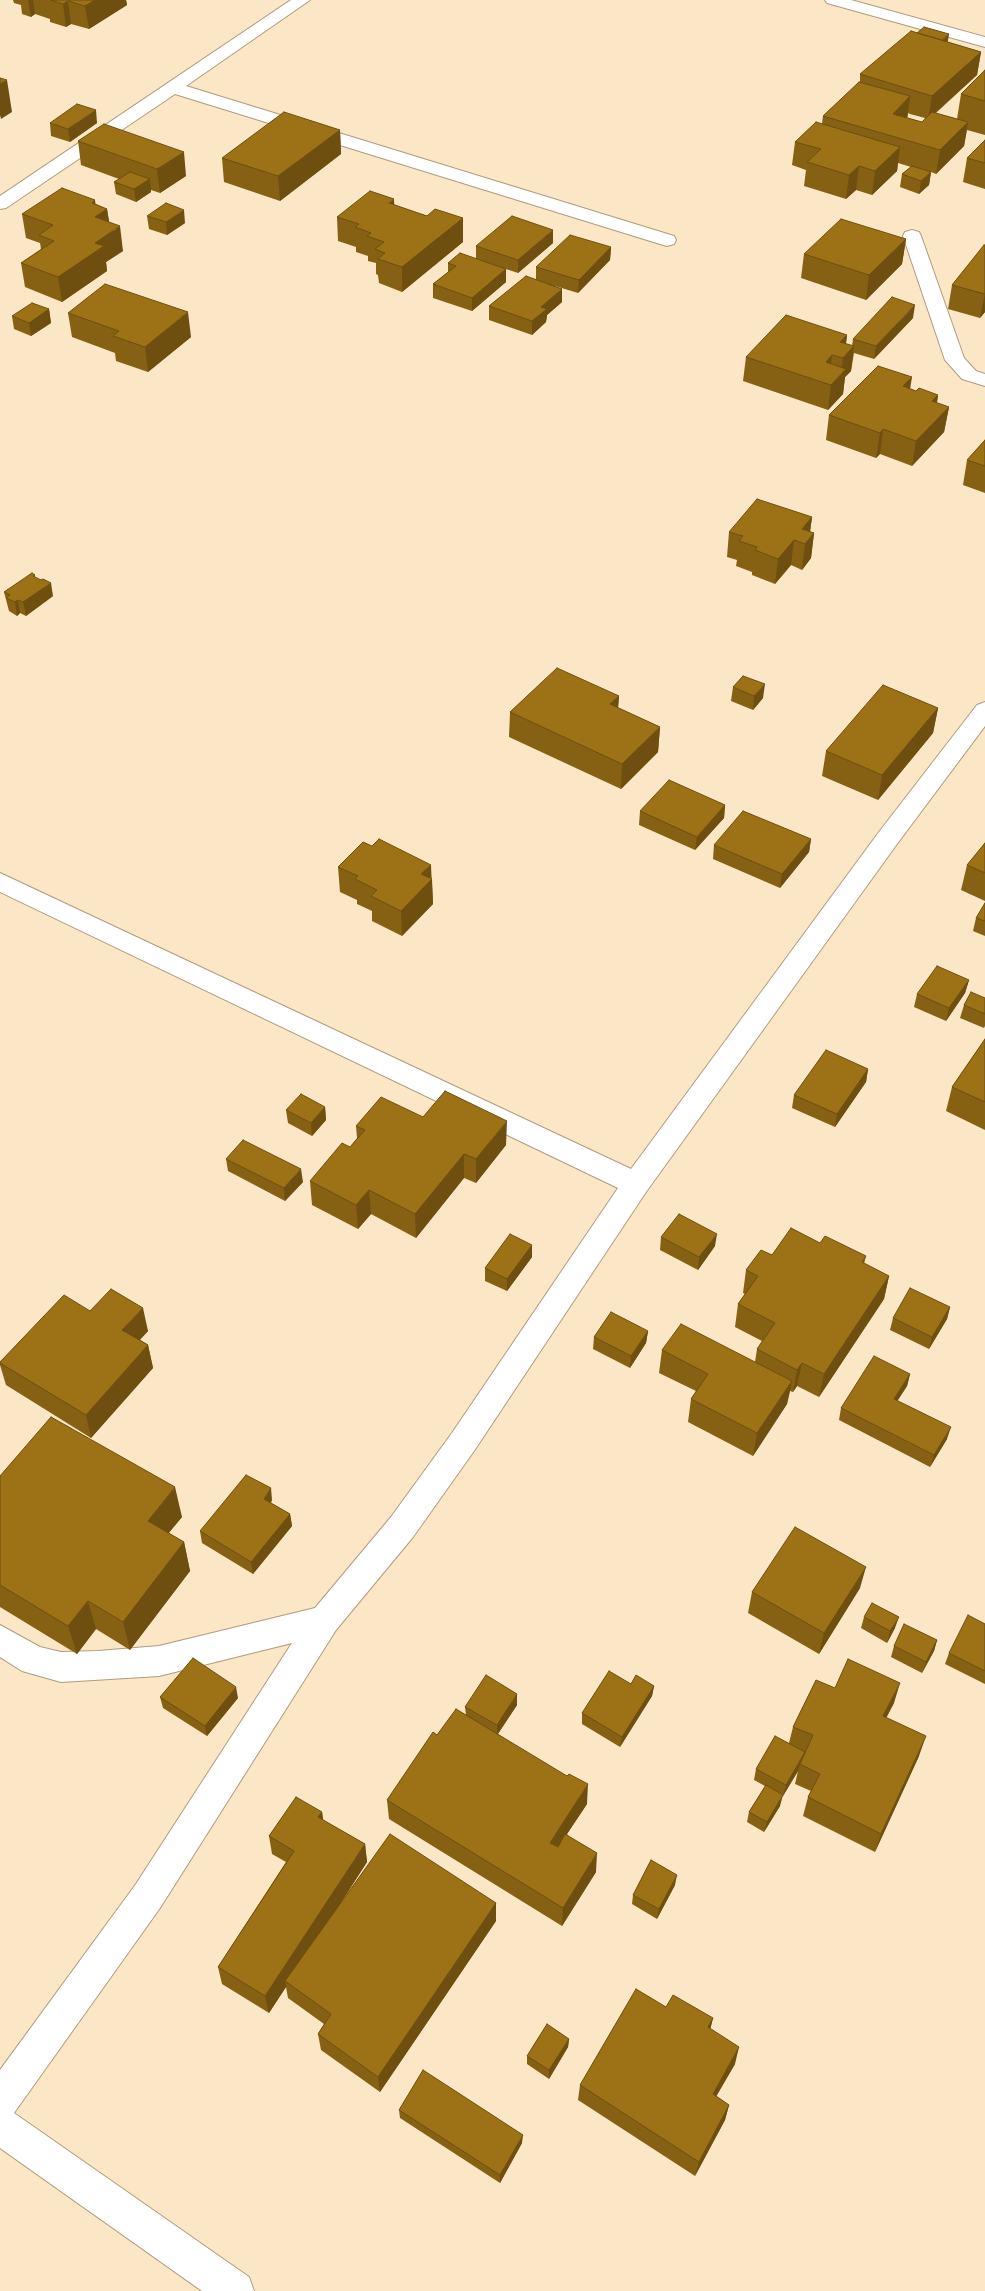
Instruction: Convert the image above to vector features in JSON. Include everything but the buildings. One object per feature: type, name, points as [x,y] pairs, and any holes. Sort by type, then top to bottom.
[{"type":"street","points":[[0,204],[302,0]]},
{"type":"street","points":[[833,0],[985,42]]},
{"type":"street","points":[[174,88],[667,240]]},
{"type":"street","points":[[912,236],[955,360],[969,375],[985,380]]},
{"type":"street","points":[[0,2101],[148,1896],[325,1620],[402,1527],[452,1457],[636,1184],[888,838],[985,710]]},
{"type":"street","points":[[0,882],[636,1184]]},
{"type":"street","points":[[0,1640],[32,1660],[61,1667],[98,1666],[159,1662],[325,1620]]},
{"type":"street","points":[[0,2126],[235,2291]]}]
